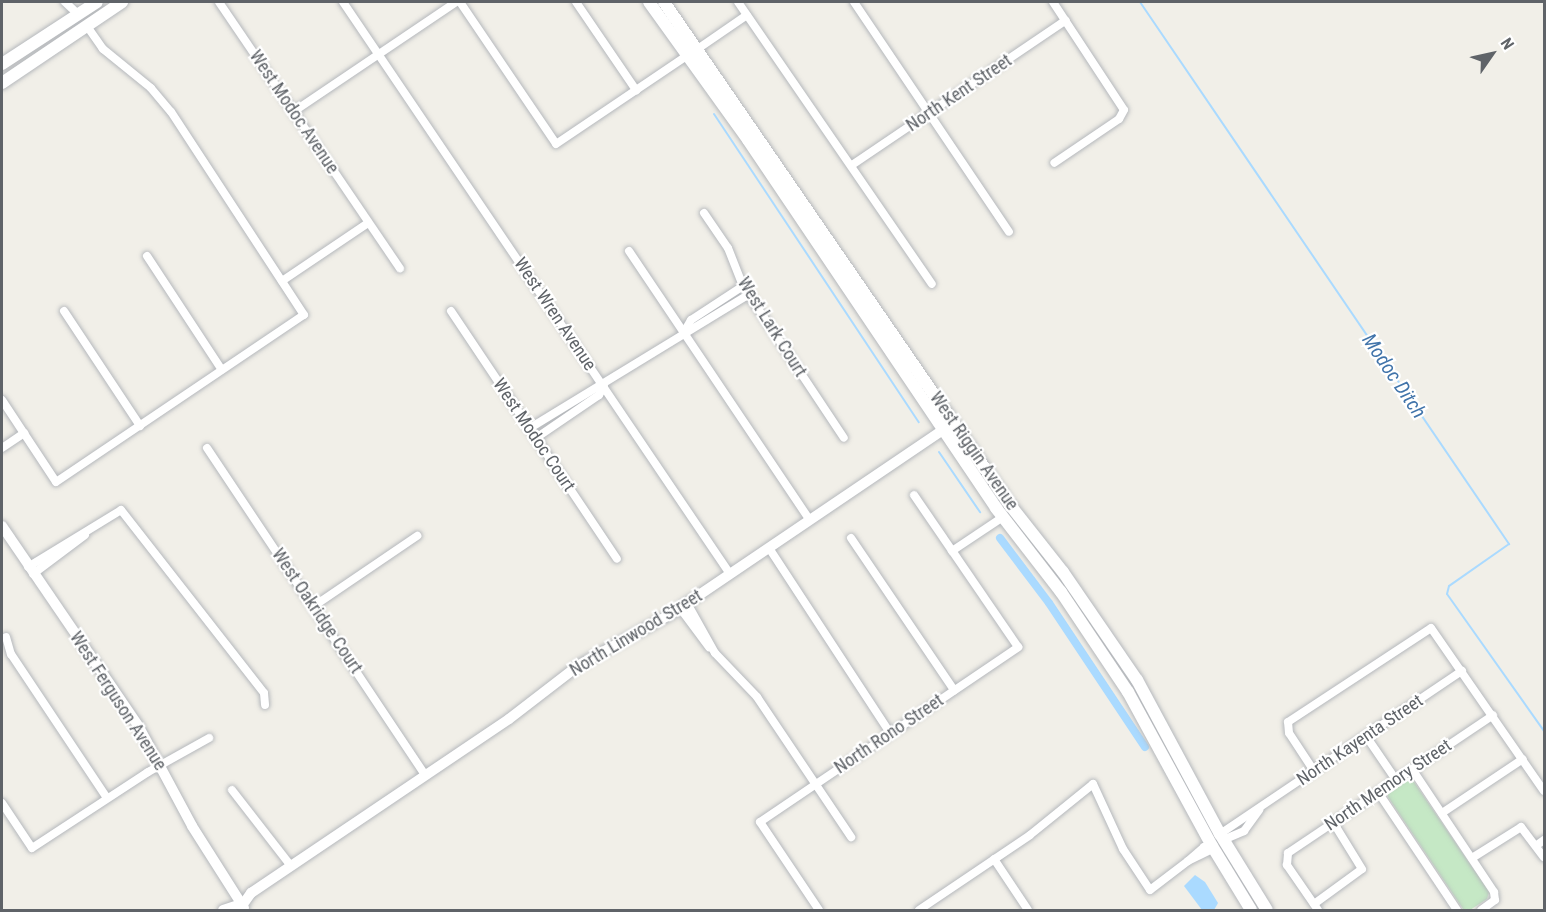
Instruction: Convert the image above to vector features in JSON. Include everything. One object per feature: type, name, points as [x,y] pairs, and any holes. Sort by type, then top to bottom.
[{"type":"main road","points":[[2,64],[76,8],[97,2]]},
{"type":"main road","points":[[87,25],[87,18],[110,2]]},
{"type":"main road","points":[[2,82],[122,2]]},
{"type":"main road","name":"West Riggin Avenue","points":[[649,2],[948,426],[1137,680],[1222,837],[1266,910]]},
{"type":"main road","points":[[657,2],[690,45],[699,48]]},
{"type":"main road","name":"West Riggin Avenue","points":[[664,2],[751,124],[948,426],[1003,517],[1064,596],[1128,692],[1169,764],[1212,848],[1251,910]]},
{"type":"main road","points":[[45,53],[46,45],[79,21],[76,8]]},
{"type":"main road","points":[[688,55],[700,61],[741,117],[751,124]]},
{"type":"main road","points":[[1169,764],[1183,778],[1217,837],[1222,837]]},
{"type":"main road","points":[[1212,848],[1222,851],[1254,901],[1266,910]]},
{"type":"street","points":[[65,2],[76,8]]},
{"type":"street","name":"West Modoc Avenue","points":[[219,2],[368,223]]},
{"type":"street","name":"West Wren Avenue","points":[[343,2],[730,574]]},
{"type":"street","points":[[293,112],[458,2],[556,144],[688,55]]},
{"type":"street","points":[[576,2],[636,90]]},
{"type":"street","points":[[738,2],[932,284]]},
{"type":"street","points":[[854,2],[1009,232]]},
{"type":"street","points":[[1053,2],[1124,110],[1119,119],[1054,163]]},
{"type":"street","points":[[699,48],[747,15]]},
{"type":"street","name":"North Kent Street","points":[[852,165],[1066,20]]},
{"type":"street","points":[[2,400],[56,482],[304,315],[171,112],[151,88],[103,49],[87,25]]},
{"type":"street","name":"West Lark Court","points":[[704,213],[728,248],[748,295],[844,438]]},
{"type":"street","points":[[282,281],[368,223],[400,268]]},
{"type":"street","points":[[629,251],[810,520]]},
{"type":"street","points":[[147,256],[222,370]]},
{"type":"street","points":[[684,332],[691,320],[743,286]]},
{"type":"street","points":[[536,438],[599,395],[604,386],[684,332],[695,330],[748,295]]},
{"type":"street","points":[[64,311],[140,426]]},
{"type":"street","name":"West Modoc Court","points":[[451,311],[617,559]]},
{"type":"street","points":[[530,428],[593,387],[604,386]]},
{"type":"street","name":"North Linwood Street","points":[[223,910],[242,908],[251,893],[426,776],[579,665],[684,606],[948,426]]},
{"type":"street","points":[[2,448],[24,433]]},
{"type":"street","name":"West Oakridge Court","points":[[207,448],[426,776]]},
{"type":"street","points":[[914,495],[952,551],[1003,517]]},
{"type":"street","points":[[31,571],[121,510],[264,693],[265,705]]},
{"type":"street","name":"West Ferguson Avenue","points":[[2,526],[161,764],[192,826],[242,908]]},
{"type":"street","points":[[314,606],[417,536]]},
{"type":"street","points":[[851,538],[954,690]]},
{"type":"street","points":[[769,548],[891,733]]},
{"type":"street","name":"North Rono Street","points":[[819,910],[760,822],[1018,647],[952,551]]},
{"type":"street","points":[[684,606],[712,649],[752,691],[851,837]]},
{"type":"street","points":[[1314,771],[1287,725],[1431,628],[1545,791]]},
{"type":"street","points":[[6,638],[11,654],[107,798]]},
{"type":"street","name":"North Kayenta Street","points":[[1222,837],[1247,823],[1259,809],[1462,671]]},
{"type":"street","name":"North Memory Street","points":[[1316,907],[1286,858],[1333,822],[1493,715]]},
{"type":"street","points":[[1366,736],[1396,780]]},
{"type":"street","points":[[2,803],[32,848],[161,764],[210,738]]},
{"type":"street","points":[[1442,813],[1522,759]]},
{"type":"street","points":[[1412,769],[1496,897],[1484,910]]},
{"type":"street","points":[[919,910],[994,860],[1093,784],[1120,844],[1150,890],[1188,861],[1197,850],[1212,848]]},
{"type":"street","points":[[232,790],[291,866]]},
{"type":"street","points":[[1378,792],[1457,910]]},
{"type":"street","points":[[1316,907],[1362,869],[1333,822]]},
{"type":"street","points":[[1472,858],[1521,827],[1541,843],[1545,857]]},
{"type":"street","points":[[994,860],[1028,910]]},
{"type":"green space","points":[[1406,778],[1412,779],[1489,892],[1487,899],[1470,910],[1463,909],[1388,797],[1388,790]]},
{"type":"water","points":[[1195,875],[1205,882],[1218,903],[1214,910],[1202,910],[1184,886]]},
{"type":"waterway","name":"Modoc Ditch","points":[[1140,2],[1509,544],[1449,586],[1447,594],[1544,731]]},
{"type":"waterway","points":[[714,114],[919,422]]},
{"type":"waterway","points":[[939,452],[980,512]]},
{"type":"waterway","points":[[1000,538],[1049,603],[1145,747]]}]
